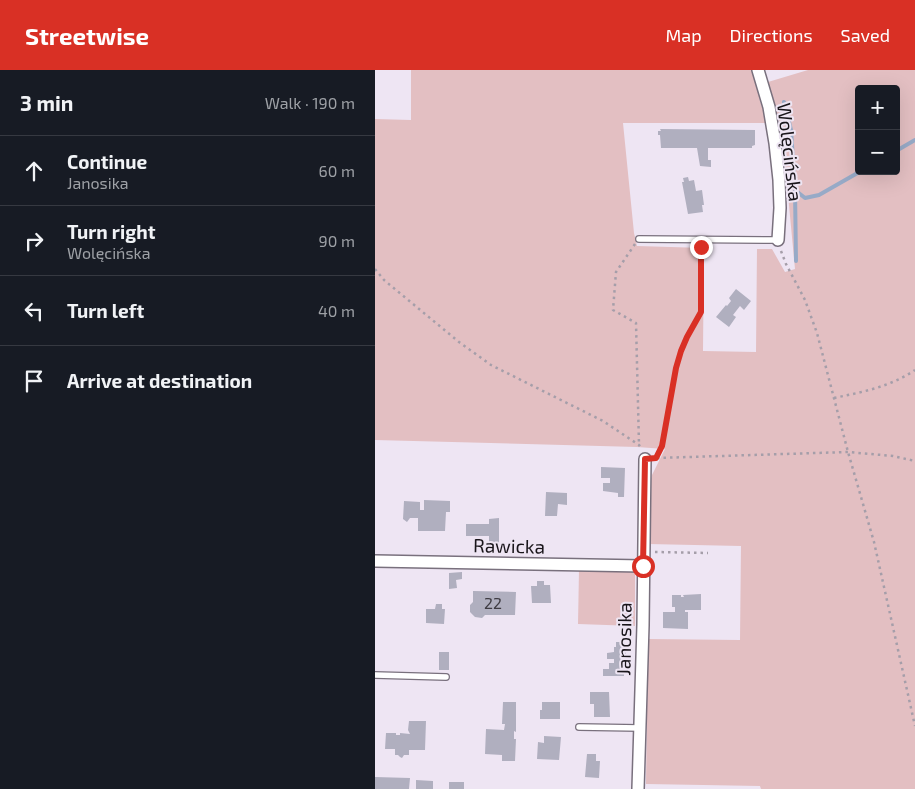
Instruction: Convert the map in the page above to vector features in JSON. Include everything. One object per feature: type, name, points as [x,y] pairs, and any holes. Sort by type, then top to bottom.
[{"type":"street","name":"Wolęcińska","points":[[758,70],[769,107],[775,142],[780,208],[778,240]]},
{"type":"street","name":"Janosika","points":[[638,789],[643,552],[651,458]]},
{"type":"street","name":"Rawicka","points":[[375,561],[643,566]]},
{"type":"lane","points":[[639,239],[778,240]]},
{"type":"lane","points":[[375,675],[446,677]]},
{"type":"lane","points":[[579,727],[640,728]]},
{"type":"path","points":[[639,239],[616,272],[613,310],[635,323],[639,445]]},
{"type":"path","points":[[778,240],[786,264],[805,300],[817,333],[833,398],[874,542],[915,726]]},
{"type":"path","points":[[651,458],[662,446],[676,368],[687,337],[701,312],[701,247]]},
{"type":"path","points":[[375,269],[384,280],[459,342],[491,365],[603,421],[639,445],[651,458],[848,452],[893,456],[915,462]]},
{"type":"path","points":[[833,398],[878,388],[915,370]]},
{"type":"path","points":[[643,552],[708,553]]},
{"type":"shaded area","points":[[411,70],[753,70],[767,123],[623,123],[634,233],[637,246],[704,248],[703,351],[756,352],[757,249],[772,249],[785,272],[795,269],[782,131],[768,82],[808,70],[915,70],[915,789],[761,789],[760,786],[646,784],[648,639],[740,640],[741,546],[648,544],[648,491],[652,475],[665,449],[375,440],[375,119],[411,120]]},
{"type":"shaded area","points":[[579,570],[635,571],[635,626],[578,624]]},
{"type":"building","points":[[660,129],[755,130],[755,145],[752,148],[708,148],[708,160],[711,160],[711,167],[700,166],[697,148],[661,148],[660,135],[658,135],[658,131],[661,131]]},
{"type":"building","points":[[688,177],[689,181],[694,180],[696,191],[702,190],[703,212],[688,214],[682,182],[684,182],[683,178]]},
{"type":"building","points":[[736,289],[751,301],[744,310],[740,306],[733,315],[736,317],[729,327],[716,317],[731,301],[729,298]]},
{"type":"building","points":[[601,467],[625,468],[624,497],[618,497],[618,493],[603,491],[603,483],[610,483],[610,478],[601,478]]},
{"type":"building","points":[[546,492],[567,493],[567,505],[558,504],[557,516],[545,516]]},
{"type":"building","points":[[424,500],[450,501],[450,512],[446,512],[445,531],[418,531],[418,518],[410,518],[407,522],[403,519],[404,501],[420,502],[420,510],[424,510]]},
{"type":"building","points":[[499,518],[499,543],[489,543],[489,536],[466,536],[466,524],[489,524],[489,519]]},
{"type":"building","points":[[462,572],[462,579],[456,580],[457,588],[449,589],[449,573]]},
{"type":"building","points":[[537,581],[544,581],[544,585],[550,585],[551,603],[532,603],[531,586],[537,586]]},
{"type":"building","points":[[473,591],[516,592],[515,615],[475,617],[470,612],[470,605],[473,602]]},
{"type":"building","points":[[701,594],[701,610],[685,610],[685,612],[688,612],[688,629],[663,628],[663,612],[675,612],[675,607],[672,607],[672,595],[684,597],[683,595]]},
{"type":"building","points":[[436,604],[442,604],[442,609],[445,609],[444,624],[426,623],[426,609],[435,609]]},
{"type":"building","points":[[616,642],[624,642],[626,647],[626,670],[624,670],[624,676],[603,676],[603,669],[609,669],[609,663],[614,663],[614,659],[607,659],[607,653],[614,652]]},
{"type":"building","points":[[439,652],[449,652],[449,670],[439,670]]},
{"type":"building","points":[[590,692],[609,692],[610,717],[594,717],[594,704],[590,704]]},
{"type":"building","points":[[503,702],[516,702],[516,732],[514,731],[514,739],[516,739],[515,761],[502,761],[502,755],[485,754],[486,729],[504,730],[505,724],[502,724]]},
{"type":"building","points":[[542,702],[560,702],[560,719],[540,719]]},
{"type":"building","points":[[409,721],[426,721],[425,750],[409,750],[409,755],[404,755],[402,758],[395,755],[395,749],[385,749],[386,733],[396,733],[396,735],[400,735],[400,733],[410,734],[408,730]]},
{"type":"building","points":[[544,736],[561,737],[559,760],[537,759],[538,742],[544,743]]},
{"type":"building","points":[[587,754],[596,754],[596,761],[600,761],[599,778],[585,777]]},
{"type":"building","points":[[375,777],[410,778],[409,789],[375,789]]},
{"type":"building","points":[[416,780],[433,781],[433,789],[416,789]]},
{"type":"building","points":[[449,782],[464,782],[464,789],[449,789]]},
{"type":"waterway","points":[[784,102],[791,130],[795,190],[796,261]]},
{"type":"waterway","points":[[900,149],[915,140]]},
{"type":"waterway","points":[[795,190],[805,198],[819,195],[855,174]]},
{"type":"route","points":[[643,566],[645,459],[656,458],[662,446],[676,368],[687,337],[701,312],[701,247]]}]
